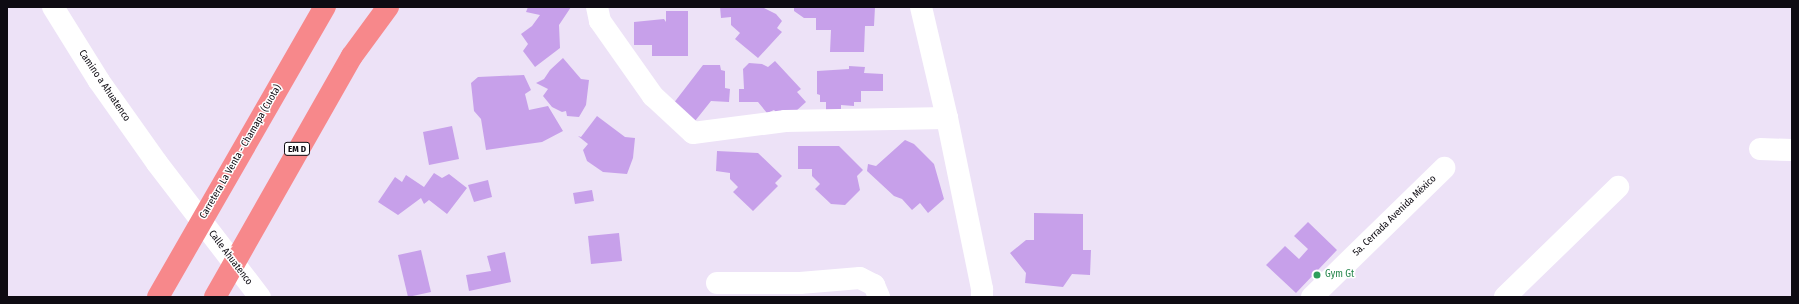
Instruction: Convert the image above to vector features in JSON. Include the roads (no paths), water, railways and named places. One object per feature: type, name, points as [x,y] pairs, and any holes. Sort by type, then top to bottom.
[{"type":"highway","name":"Carretera La Venta - Chamapa (Cuota)","points":[[158,297],[325,7]]},
{"type":"highway","name":"EM D","points":[[215,297],[348,62],[388,7]]},
{"type":"street","name":"Camino a Ahuatenco","points":[[53,7],[99,81],[157,163]]},
{"type":"street","points":[[597,7],[600,21],[652,96],[693,133],[785,121],[947,118]]},
{"type":"street","points":[[921,7],[947,118],[982,289],[982,297]]},
{"type":"street","points":[[1760,149],[1792,150]]},
{"type":"street","name":"Calle Ahuatenco","points":[[157,163],[260,297]]},
{"type":"street","name":"5a. Cerrada Avenida México","points":[[1312,297],[1444,168]]},
{"type":"street","points":[[1505,297],[1618,187]]},
{"type":"street","points":[[717,283],[800,283],[860,278],[874,285],[879,297]]},
{"type":"place","name":"Gym Gt","points":[[1317,275]]}]
